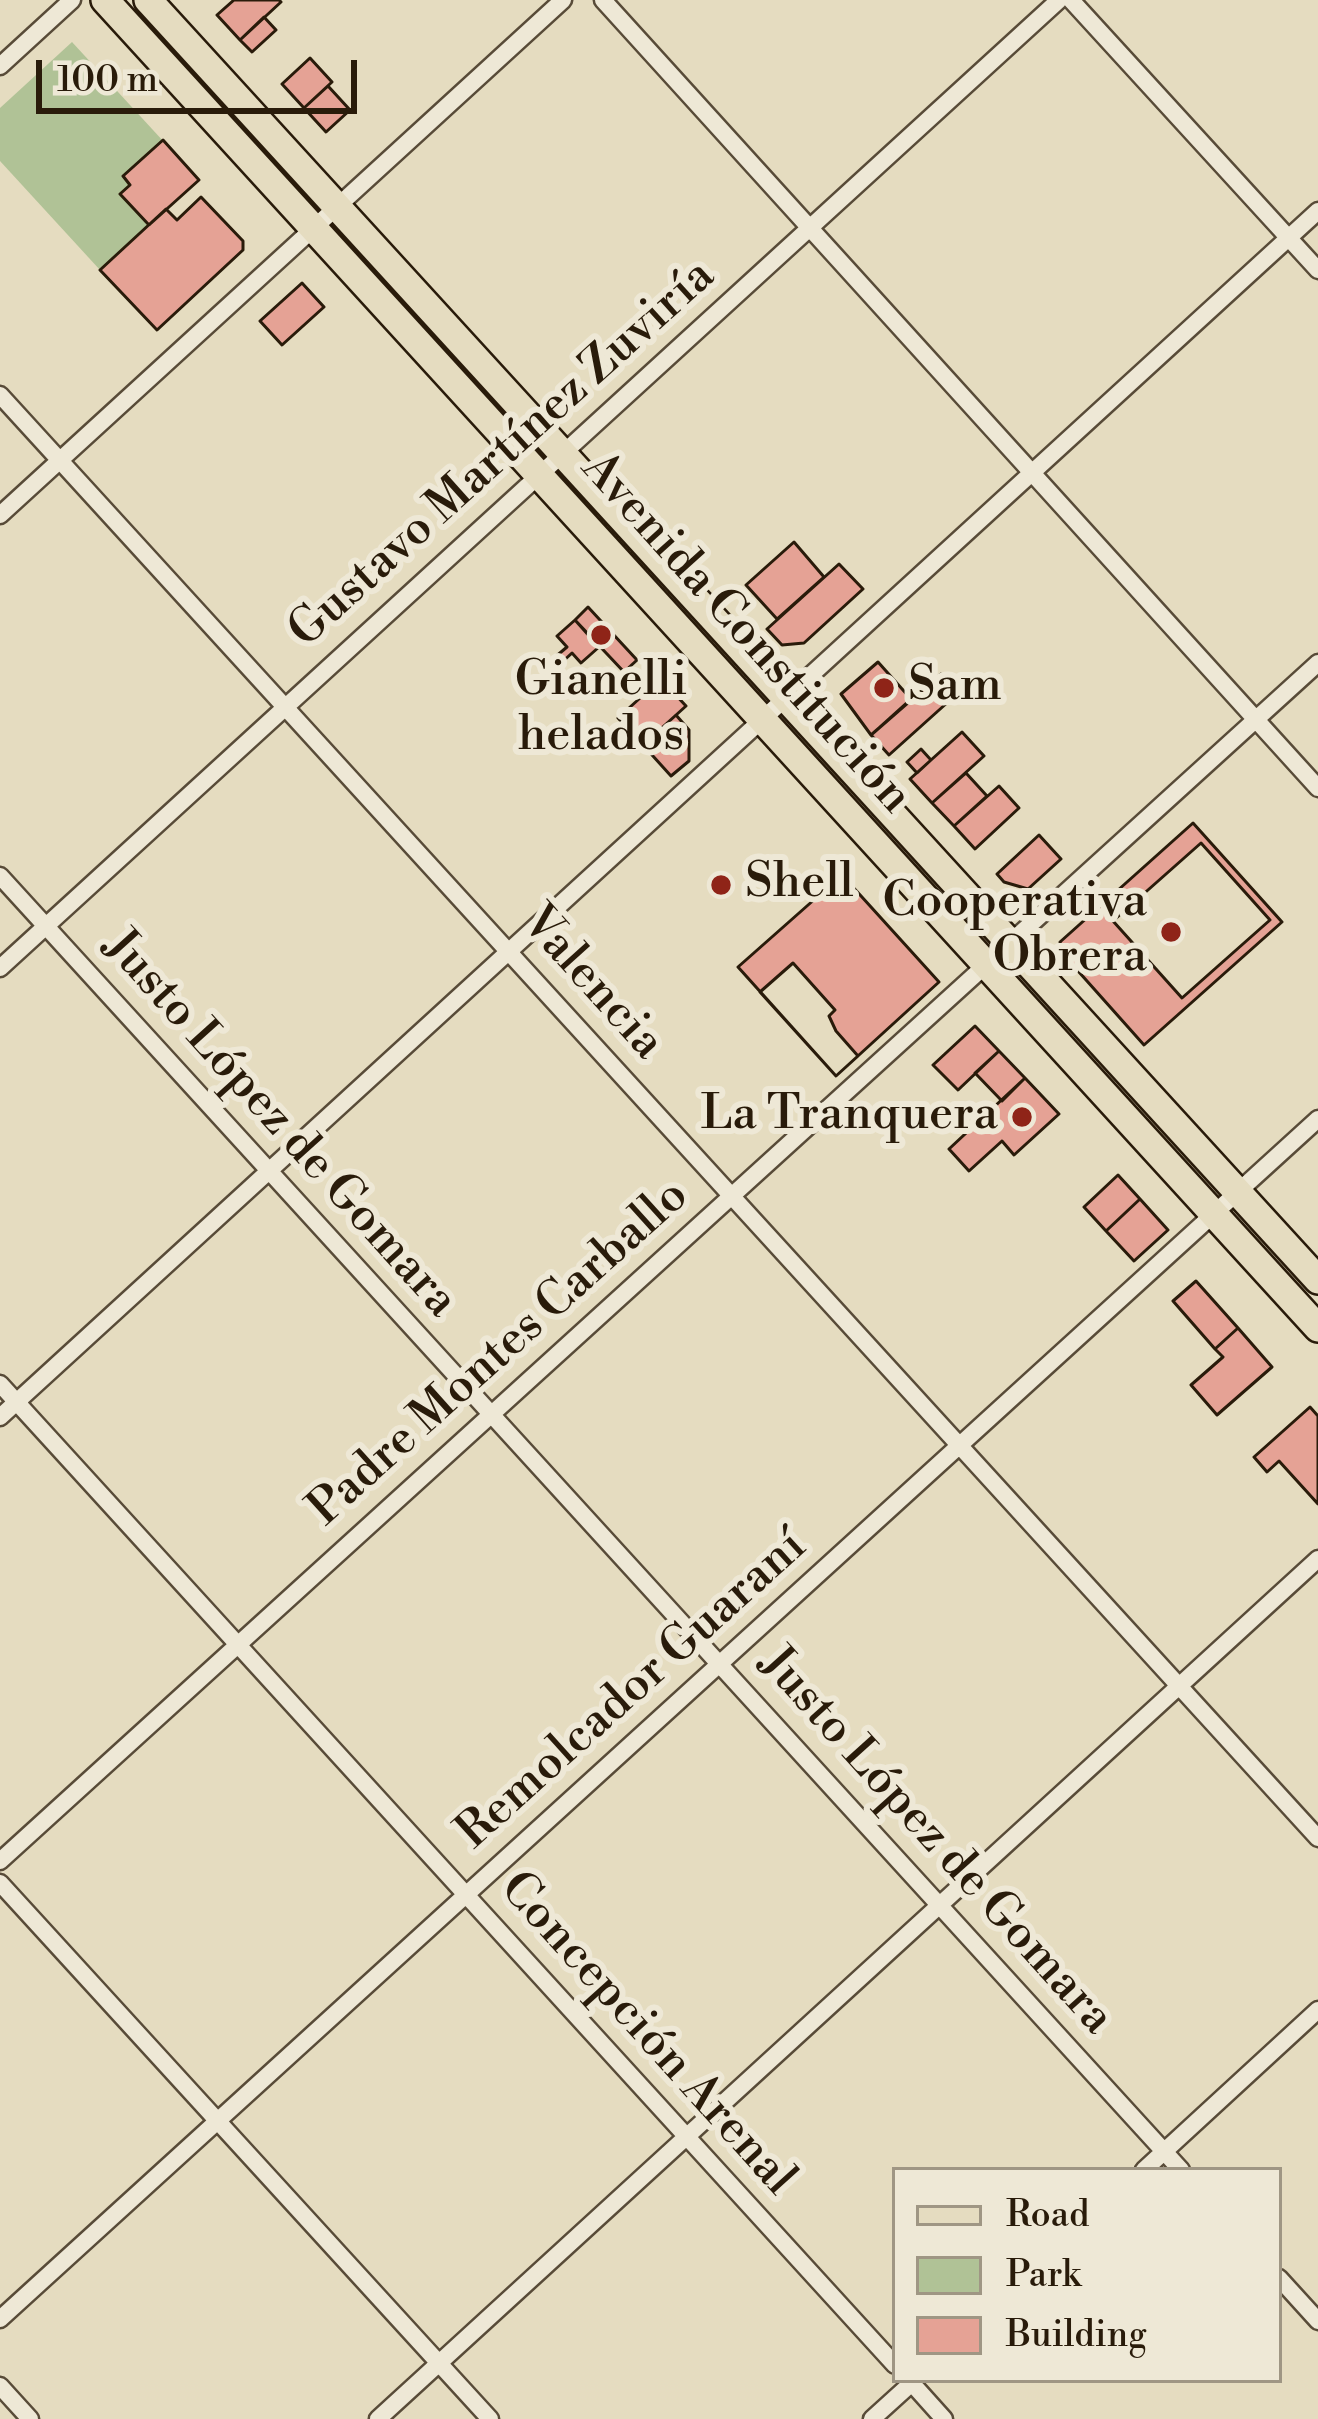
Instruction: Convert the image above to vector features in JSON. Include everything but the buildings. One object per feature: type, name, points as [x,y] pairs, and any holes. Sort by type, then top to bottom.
[{"type":"main road","name":"Avenida Constitución","points":[[105,0],[1318,1328]]},
{"type":"main road","name":"Avenida Constitución","points":[[148,0],[1318,1280]]},
{"type":"street","points":[[0,66],[72,0]]},
{"type":"street","points":[[0,514],[563,0]]},
{"type":"street","points":[[604,0],[1318,788]]},
{"type":"street","name":"Gustavo Martínez Zuviría","points":[[0,968],[1059,0]]},
{"type":"street","points":[[1071,0],[1318,270]]},
{"type":"street","points":[[0,1417],[1318,212]]},
{"type":"street","name":"Valencia","points":[[0,395],[1318,1838]]},
{"type":"street","name":"Padre Montes Carballo","points":[[0,1861],[1318,663]]},
{"type":"street","name":"Justo López de Gomara","points":[[0,876],[1178,2167]]},
{"type":"street","name":"Remolcador Guaraní","points":[[0,2319],[1318,1119]]},
{"type":"street","name":"Concepción Arenal","points":[[0,1384],[892,2362]]},
{"type":"street","points":[[378,2419],[1318,1559]]},
{"type":"street","points":[[0,1883],[490,2419]]},
{"type":"street","points":[[1147,2167],[1318,2010]]},
{"type":"street","points":[[1282,2281],[1318,2320]]},
{"type":"street","points":[[872,2419],[910,2383]]},
{"type":"street","points":[[914,2383],[944,2419]]},
{"type":"street","points":[[0,2386],[30,2419]]},
{"type":"green space","points":[[72,42],[199,180],[100,270],[0,161],[0,108]]},
{"type":"place","name":"Gianelli helados","points":[[601,635]]},
{"type":"place","name":"Sam","points":[[884,688]]},
{"type":"place","name":"Shell","points":[[721,885]]},
{"type":"place","name":"Cooperativa Obrera","points":[[1171,932]]},
{"type":"place","name":"La Tranquera","points":[[1022,1117]]}]
